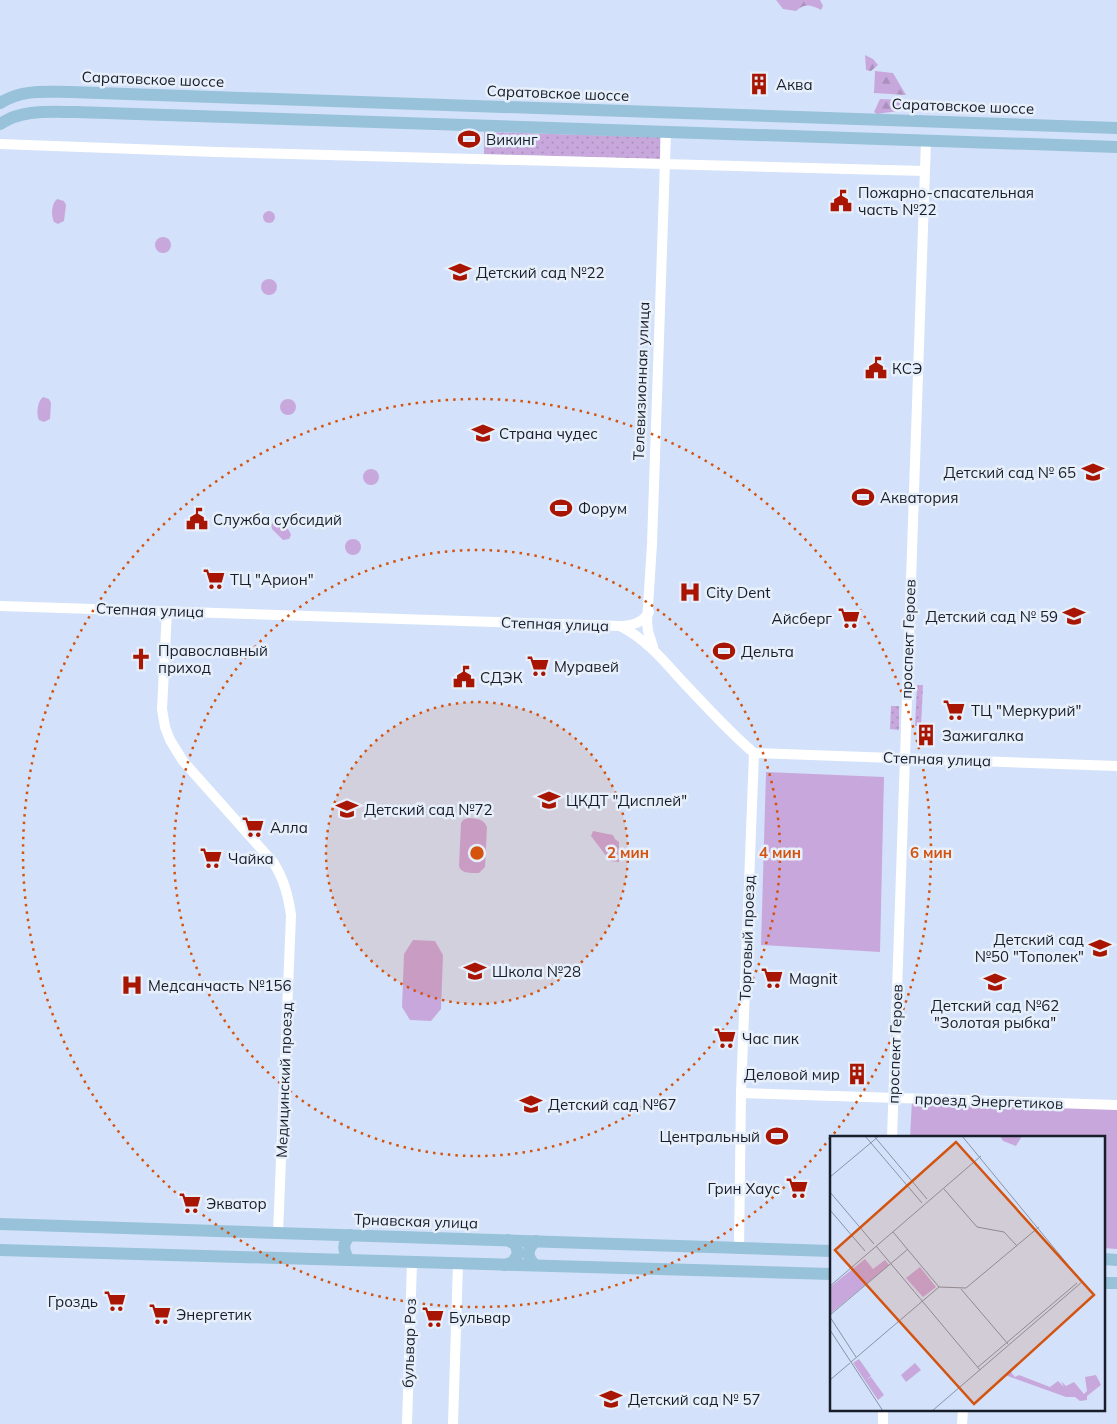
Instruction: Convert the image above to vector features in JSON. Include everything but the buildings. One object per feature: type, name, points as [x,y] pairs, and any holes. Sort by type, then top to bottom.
[{"type":"main road","name":"Саратовское шоссе","points":[[0,103],[23,92],[70,92],[1117,128]]},
{"type":"main road","points":[[70,92],[70,112]]},
{"type":"main road","points":[[2,126],[14,116],[70,112],[1117,147]]},
{"type":"main road","name":"Телевизионная улица","points":[[666,112],[666,132]]},
{"type":"main road","points":[[838,118],[838,138]]},
{"type":"main road","points":[[1005,124],[1005,143]]},
{"type":"main road","name":"Трнавская улица","points":[[0,1224],[830,1251]]},
{"type":"main road","points":[[330,1234],[334,1240],[335,1247],[331,1259]]},
{"type":"main road","points":[[349,1260],[343,1247],[350,1235]]},
{"type":"main road","points":[[505,1264],[513,1262],[518,1254],[516,1245],[508,1240]]},
{"type":"main road","points":[[535,1265],[530,1260],[528,1253],[536,1241]]},
{"type":"main road","points":[[0,1250],[830,1274]]},
{"type":"main road","points":[[802,1273],[808,1262],[804,1250]]},
{"type":"main road","points":[[1104,1259],[1117,1260]]},
{"type":"main road","points":[[1104,1283],[1117,1283]]},
{"type":"street","name":"Телевизионная улица","points":[[653,649],[648,631],[658,399],[666,132]]},
{"type":"street","name":"проспект Героев","points":[[892,1136],[926,140]]},
{"type":"street","points":[[2,141],[216,152],[925,171]]},
{"type":"street","name":"Степная улица","points":[[0,606],[620,626],[637,635],[653,649],[716,718],[754,753],[1117,766]]},
{"type":"street","name":"Медицинский проезд","points":[[166,611],[162,708],[165,727],[170,740],[183,761],[274,862],[287,891],[290,915],[278,1233]]},
{"type":"street","points":[[620,626],[638,622],[644,619],[649,612]]},
{"type":"street","name":"Торговый проезд","points":[[738,1248],[741,1093],[754,753]]},
{"type":"street","name":"проезд Энергетиков","points":[[741,1093],[1117,1105]]},
{"type":"street","name":"бульвар Роз","points":[[407,1424],[412,1262]]},
{"type":"street","points":[[452,1424],[458,1263]]},
{"type":"green space","points":[[776,0],[820,0],[823,6],[821,10],[808,6],[796,11],[783,9]]},
{"type":"green space","points":[[865,55],[873,59],[878,65],[871,71],[866,70]]},
{"type":"green space","points":[[875,71],[893,73],[906,95],[874,93]]},
{"type":"green space","points":[[880,99],[905,100],[905,110],[877,114],[874,112]]},
{"type":"green space","points":[[484,132],[660,137],[660,159],[484,154]]},
{"type":"green space","points":[[57,199],[64,201],[66,205],[64,221],[58,224],[54,222],[52,217],[53,207]]},
{"type":"green space","points":[[267,211],[271,211],[275,217],[271,223],[267,223],[263,219],[263,215]]},
{"type":"green space","points":[[163,237],[171,245],[163,253],[155,245]]},
{"type":"green space","points":[[269,279],[277,287],[269,295],[261,287]]},
{"type":"green space","points":[[43,397],[49,399],[51,403],[50,419],[44,422],[39,420],[37,411],[39,402]]},
{"type":"green space","points":[[288,399],[296,407],[288,415],[280,407]]},
{"type":"green space","points":[[371,469],[379,477],[371,485],[363,477]]},
{"type":"green space","points":[[274,520],[287,527],[291,535],[289,539],[283,540],[272,529],[271,525]]},
{"type":"green space","points":[[353,539],[361,547],[353,555],[345,547]]},
{"type":"green space","points":[[917,685],[923,685],[921,726],[915,726]]},
{"type":"green space","points":[[891,706],[899,706],[899,730],[890,729]]},
{"type":"green space","points":[[766,772],[884,777],[880,952],[761,945]]},
{"type":"green space","points":[[468,818],[482,820],[487,827],[485,867],[479,873],[464,872],[459,866],[461,823]]},
{"type":"green space","points":[[593,831],[613,835],[619,842],[619,862],[610,861],[591,836]]},
{"type":"green space","points":[[413,940],[435,941],[443,955],[441,1009],[431,1021],[410,1020],[402,1007],[404,954]]},
{"type":"green space","points":[[912,1100],[1117,1108],[1117,1249],[1104,1248],[1104,1136],[910,1136]]},
{"type":"place","name":"Аква","points":[[759,84]]},
{"type":"place","name":"Викинг","points":[[469,139]]},
{"type":"place","name":"Пожарно-спасательная часть №22","points":[[841,201]]},
{"type":"place","name":"Детский сад №22","points":[[460,272]]},
{"type":"place","name":"КСЭ","points":[[876,368]]},
{"type":"place","name":"Страна чудес","points":[[483,433]]},
{"type":"place","name":"Детский сад № 65","points":[[1093,472]]},
{"type":"place","name":"Акватория","points":[[863,497]]},
{"type":"place","name":"Форум","points":[[561,508]]},
{"type":"place","name":"Служба субсидий","points":[[197,519]]},
{"type":"place","name":"ТЦ \"Арион\"","points":[[214,579]]},
{"type":"place","name":"City Dent","points":[[690,592]]},
{"type":"place","name":"Детский сад № 59","points":[[1074,616]]},
{"type":"place","name":"Айсберг","points":[[849,618]]},
{"type":"place","name":"Дельта","points":[[724,651]]},
{"type":"place","name":"Православный приход","points":[[141,659]]},
{"type":"place","name":"Муравей","points":[[538,666]]},
{"type":"place","name":"СДЭК","points":[[464,677]]},
{"type":"place","name":"ТЦ \"Меркурий\"","points":[[954,710]]},
{"type":"place","name":"Зажигалка","points":[[926,735]]},
{"type":"place","name":"ЦКДТ \"Дисплей\"","points":[[549,800]]},
{"type":"place","name":"Детский сад №72","points":[[347,809]]},
{"type":"place","name":"Алла","points":[[253,827]]},
{"type":"place","name":"Чайка","points":[[211,858]]},
{"type":"place","name":"Детский сад №50 \"Тополек\"","points":[[1100,948]]},
{"type":"place","name":"Школа №28","points":[[475,971]]},
{"type":"place","name":"Magnit","points":[[772,978]]},
{"type":"place","name":"Детский сад №62 \"Золотая рыбка\"","points":[[995,982]]},
{"type":"place","name":"Медсанчасть №156","points":[[132,985]]},
{"type":"place","name":"Час пик","points":[[725,1038]]},
{"type":"place","name":"Деловой мир","points":[[857,1074]]},
{"type":"place","name":"Детский сад №67","points":[[531,1104]]},
{"type":"place","name":"Центральный","points":[[777,1136]]},
{"type":"place","name":"Грин Хаус","points":[[797,1188]]},
{"type":"place","name":"Экватор","points":[[190,1203]]},
{"type":"place","name":"Гроздь","points":[[115,1301]]},
{"type":"place","name":"Энергетик","points":[[160,1314]]},
{"type":"place","name":"Бульвар","points":[[433,1317]]},
{"type":"place","name":"Детский сад № 57","points":[[611,1399]]}]
